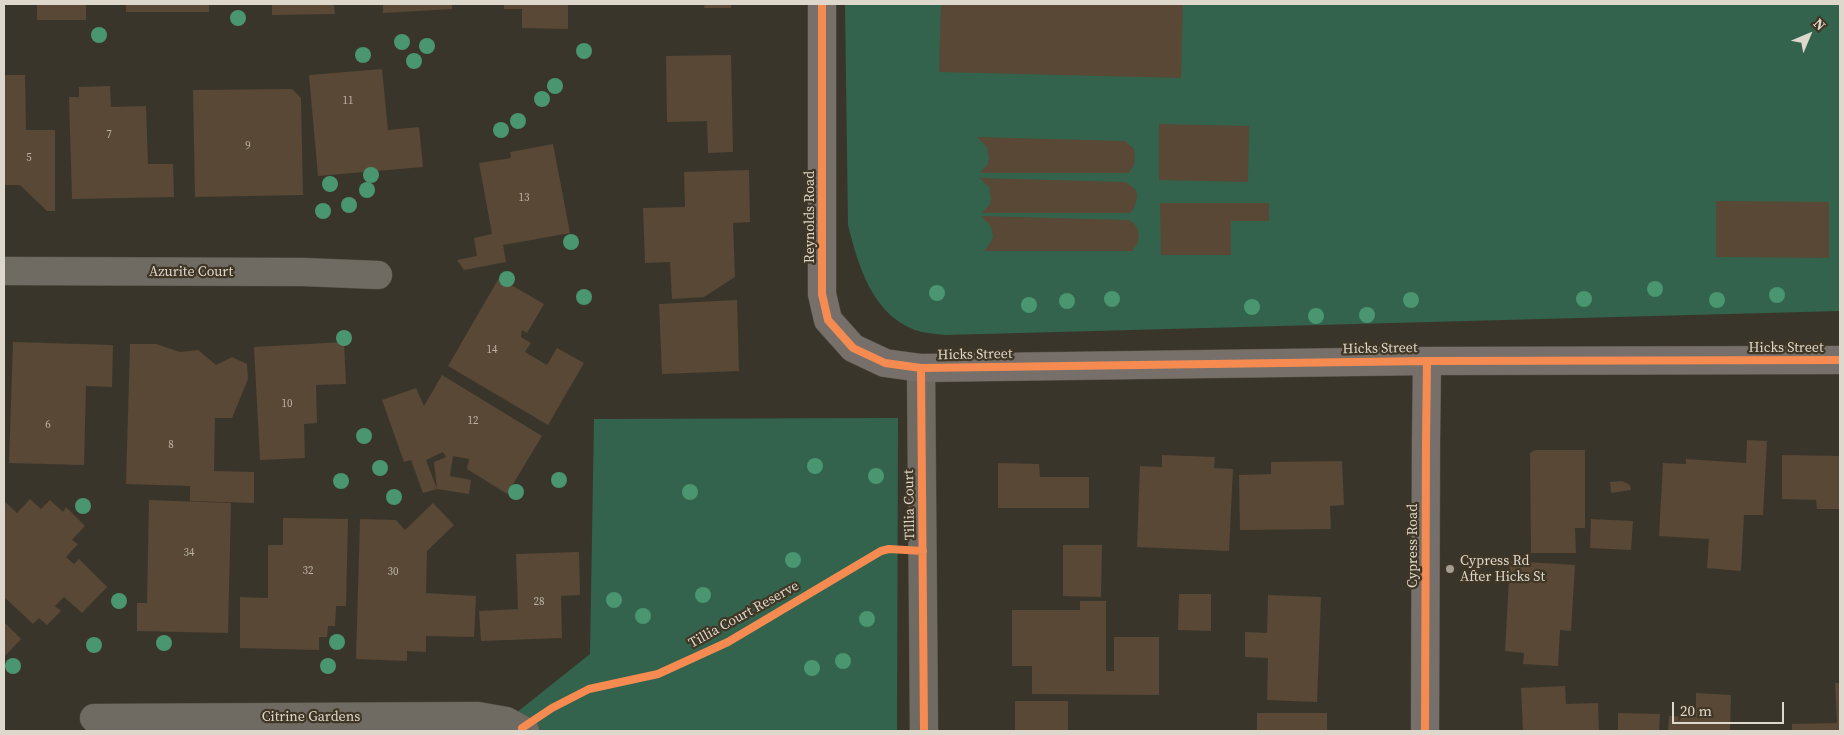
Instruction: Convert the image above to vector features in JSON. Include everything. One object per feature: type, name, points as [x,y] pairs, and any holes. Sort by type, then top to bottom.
[{"type":"street","name":"Reynolds Road","points":[[822,4],[822,294],[828,320],[853,348],[885,363],[921,368]]},
{"type":"street","name":"Azurite Court","points":[[4,270],[303,272],[378,275]]},
{"type":"street","name":"Hicks Street","points":[[921,368],[1428,361],[1840,360]]},
{"type":"street","name":"Cypress Road","points":[[1425,731],[1428,361]]},
{"type":"street","name":"Tillia Court","points":[[921,368],[924,731]]},
{"type":"street","name":"Citrine Gardens","points":[[94,718],[478,716],[506,721],[525,731]]},
{"type":"green space","points":[[845,4],[1840,4],[1840,311],[945,335],[915,330],[900,323],[888,312],[869,286],[862,272],[848,225]]},
{"type":"green space","points":[[898,418],[897,731],[525,731],[506,721],[590,654],[594,419]]},
{"type":"building","points":[[37,4],[86,4],[86,20],[37,20]]},
{"type":"building","points":[[126,4],[209,4],[209,12],[126,12]]},
{"type":"building","points":[[272,4],[334,4],[335,14],[272,15]]},
{"type":"building","points":[[383,4],[452,4],[452,9],[383,13]]},
{"type":"building","points":[[504,4],[568,4],[568,29],[522,28],[522,9],[504,9]]},
{"type":"building","points":[[705,4],[731,4],[731,8],[704,8]]},
{"type":"building","points":[[941,4],[1183,4],[1181,78],[939,72]]},
{"type":"building","points":[[731,55],[733,152],[708,153],[707,121],[667,122],[666,56]]},
{"type":"building","points":[[382,69],[388,130],[419,127],[423,167],[318,176],[309,75]]},
{"type":"building","points":[[4,75],[25,75],[26,130],[55,130],[55,211],[47,211],[20,185],[4,185]]},
{"type":"building","points":[[110,86],[111,107],[146,106],[148,164],[173,164],[174,197],[72,199],[69,97],[79,97],[79,87]]},
{"type":"building","points":[[292,89],[301,98],[303,195],[195,197],[193,90]]},
{"type":"building","points":[[1159,124],[1249,126],[1248,182],[1159,180]]},
{"type":"building","points":[[977,137],[1125,141],[1134,149],[1134,165],[1129,173],[980,173],[988,164],[989,158],[987,147]]},
{"type":"building","points":[[553,144],[570,233],[503,245],[506,262],[464,270],[457,260],[477,256],[474,238],[492,234],[479,163],[511,158],[510,152]]},
{"type":"building","points":[[749,170],[750,222],[733,223],[735,277],[704,297],[672,299],[670,262],[645,263],[643,208],[685,207],[684,172]]},
{"type":"building","points":[[979,178],[1126,182],[1136,190],[1137,197],[1135,206],[1130,213],[982,213],[990,204],[991,198],[989,187]]},
{"type":"building","points":[[1716,201],[1829,202],[1829,258],[1716,257]]},
{"type":"building","points":[[1160,203],[1269,203],[1269,221],[1231,221],[1231,255],[1161,255]]},
{"type":"building","points":[[981,216],[1128,220],[1134,223],[1139,236],[1137,244],[1132,251],[984,251],[993,236],[991,226]]},
{"type":"building","points":[[499,278],[544,304],[527,333],[522,330],[521,337],[531,343],[525,352],[547,365],[557,348],[584,363],[548,425],[448,366]]},
{"type":"building","points":[[737,300],[739,371],[662,374],[659,304]]},
{"type":"building","points":[[13,342],[113,345],[112,387],[86,386],[84,465],[9,463]]},
{"type":"building","points":[[344,342],[346,384],[316,385],[317,423],[304,424],[305,458],[260,460],[254,347]]},
{"type":"building","points":[[130,344],[156,344],[180,352],[198,350],[216,365],[232,357],[247,364],[248,379],[232,418],[215,418],[214,471],[254,472],[254,503],[190,501],[190,486],[126,484]]},
{"type":"building","points":[[442,375],[542,436],[507,494],[467,469],[469,459],[453,456],[450,476],[471,480],[469,494],[437,489],[423,493],[411,460],[404,462],[382,400],[416,388],[424,406]],"holes":[[[443,452],[446,457],[434,462],[437,489],[426,460]]]},
{"type":"building","points":[[1747,440],[1767,441],[1763,515],[1744,515],[1741,571],[1707,568],[1709,539],[1659,536],[1663,463],[1686,464],[1686,459],[1746,463]]},
{"type":"building","points":[[1535,450],[1585,450],[1585,528],[1575,528],[1576,553],[1531,553],[1530,453]]},
{"type":"building","points":[[1162,455],[1215,457],[1214,468],[1233,469],[1229,551],[1137,547],[1140,466],[1162,467]]},
{"type":"building","points":[[1782,455],[1840,456],[1840,509],[1817,509],[1816,500],[1782,499]]},
{"type":"building","points":[[1342,461],[1344,505],[1330,506],[1331,529],[1240,530],[1239,475],[1271,474],[1271,462]]},
{"type":"building","points":[[998,463],[1039,464],[1040,477],[1089,477],[1089,508],[998,508]]},
{"type":"building","points":[[1622,481],[1630,485],[1631,490],[1611,493],[1610,482]]},
{"type":"building","points":[[30,499],[41,509],[50,500],[63,512],[66,507],[85,526],[72,540],[78,544],[66,557],[74,564],[79,559],[107,587],[82,613],[64,597],[55,606],[61,611],[47,625],[39,618],[33,624],[4,597],[4,501],[17,513]]},
{"type":"building","points":[[149,500],[231,503],[228,633],[137,631],[137,603],[147,603]]},
{"type":"building","points":[[433,503],[454,525],[427,551],[426,593],[476,596],[474,637],[426,636],[426,652],[407,651],[407,661],[356,659],[360,519],[396,520],[405,530]]},
{"type":"building","points":[[283,518],[348,519],[346,606],[336,606],[335,626],[328,626],[327,637],[319,637],[319,650],[240,648],[240,597],[268,598],[268,545],[283,545]]},
{"type":"building","points":[[1591,519],[1633,521],[1631,550],[1590,548]]},
{"type":"building","points":[[1063,545],[1102,545],[1101,597],[1063,596]]},
{"type":"building","points":[[579,552],[580,595],[561,596],[562,638],[481,641],[479,611],[518,609],[516,554]]},
{"type":"building","points":[[1510,561],[1575,565],[1571,631],[1560,630],[1558,666],[1523,664],[1524,653],[1505,651]]},
{"type":"building","points":[[1179,594],[1211,594],[1211,631],[1178,630]]},
{"type":"building","points":[[1268,595],[1321,597],[1317,702],[1267,700],[1268,658],[1245,657],[1245,632],[1267,633]]},
{"type":"building","points":[[1080,601],[1106,601],[1106,671],[1114,671],[1114,637],[1159,637],[1159,695],[1032,694],[1032,666],[1012,666],[1012,610],[1080,610]]},
{"type":"building","points":[[4,622],[21,639],[4,657]]},
{"type":"building","points":[[1835,683],[1840,683],[1840,731],[1792,731],[1792,724],[1837,723]]},
{"type":"building","points":[[1565,686],[1566,704],[1598,703],[1599,731],[1523,731],[1521,688]]},
{"type":"building","points":[[1696,693],[1731,695],[1730,731],[1668,731],[1669,716],[1696,717]]},
{"type":"building","points":[[1015,701],[1068,701],[1068,731],[1015,731]]},
{"type":"building","points":[[1257,713],[1327,713],[1327,731],[1257,731]]},
{"type":"building","points":[[1618,713],[1660,714],[1659,731],[1618,731]]},
{"type":"cycle path","points":[[822,4],[822,294],[828,320],[853,348],[885,363],[921,368],[1427,361],[1840,360]]},
{"type":"cycle path","points":[[1425,731],[1427,361]]},
{"type":"cycle path","points":[[921,368],[924,731]]},
{"type":"cycle path","name":"Tillia Court Reserve","points":[[522,728],[552,708],[589,689],[658,674],[728,642],[881,551],[889,549],[923,551]]},
{"type":"place","name":"Cypress Rd After Hicks St","points":[[1450,569]]}]
